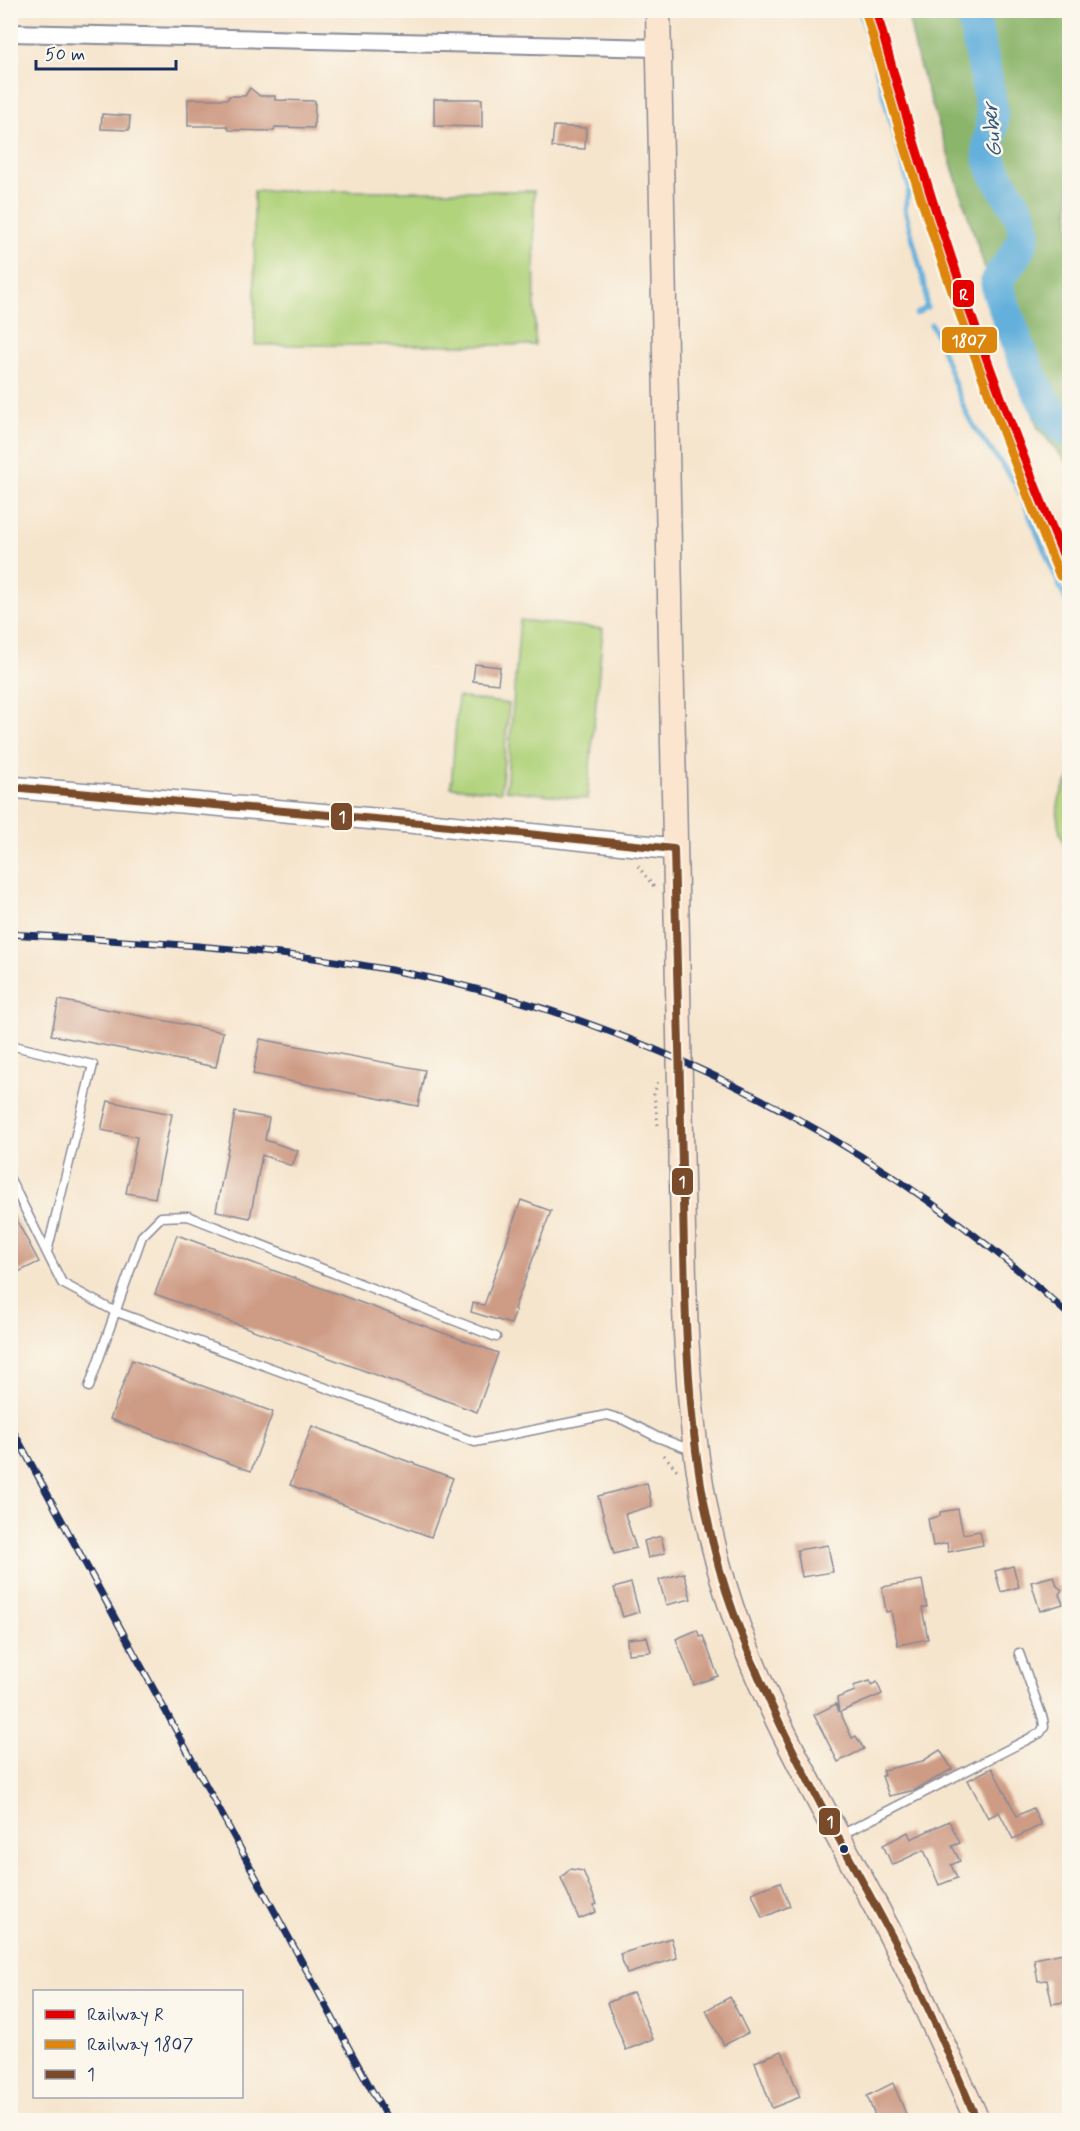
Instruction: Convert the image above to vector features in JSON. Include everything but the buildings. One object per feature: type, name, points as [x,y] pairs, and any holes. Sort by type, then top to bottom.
[{"type":"main road","points":[[658,10],[686,1339],[695,1452],[707,1517],[723,1583],[744,1642],[788,1741],[912,1977],[977,2121]]},
{"type":"street","points":[[10,33],[659,48]]},
{"type":"street","points":[[10,787],[440,825],[674,849]]},
{"type":"lane","points":[[10,1045],[93,1065],[47,1252]]},
{"type":"lane","points":[[10,1179],[62,1283],[114,1311],[475,1442],[607,1415],[624,1420],[657,1437],[695,1452]]},
{"type":"lane","points":[[88,1387],[142,1236],[161,1217],[188,1216],[496,1336]]},
{"type":"lane","points":[[838,1836],[1040,1733],[1044,1727],[1043,1719],[1019,1653]]},
{"type":"path","points":[[630,862],[639,866],[655,888]]},
{"type":"path","points":[[658,1129],[654,1094],[659,1076]]},
{"type":"green space","points":[[907,11],[1069,11],[1069,465],[1038,428],[1024,389],[918,61]]},
{"type":"green space","points":[[254,191],[534,191],[535,345],[255,345]]},
{"type":"green space","points":[[520,620],[603,629],[587,799],[506,790]]},
{"type":"green space","points":[[458,697],[509,704],[501,792],[451,787]]},
{"type":"green space","points":[[1069,778],[1069,857],[1057,817],[1063,788]]},
{"type":"waterway","points":[[860,10],[909,188],[905,209],[926,291],[926,308]]},
{"type":"waterway","name":"Guber","points":[[972,10],[992,114],[990,159],[993,169],[1019,213],[1024,233],[1018,251],[997,280],[998,290],[1018,346],[1036,387],[1058,421],[1070,432]]},
{"type":"waterway","points":[[983,285],[997,280]]},
{"type":"waterway","points":[[916,314],[927,307]]},
{"type":"waterway","points":[[931,324],[964,409],[1018,489],[1070,610]]},
{"type":"railway","points":[[10,934],[202,946],[344,962],[484,991],[576,1020],[667,1055],[755,1096],[839,1143],[921,1196],[998,1253],[1070,1316]]},
{"type":"railway","points":[[10,1425],[388,2120]]},
{"type":"rail line","name":"R","points":[[876,10],[917,153],[988,364],[1070,571]]},
{"type":"rail line","name":"1807","points":[[866,13],[886,85],[954,298],[1005,437],[1060,576]]},
{"type":"transit line","name":"1","points":[[10,787],[420,823],[674,849],[685,1307],[692,1411],[706,1514],[718,1564],[734,1614],[772,1707],[816,1796],[920,1991],[977,2120]]}]
